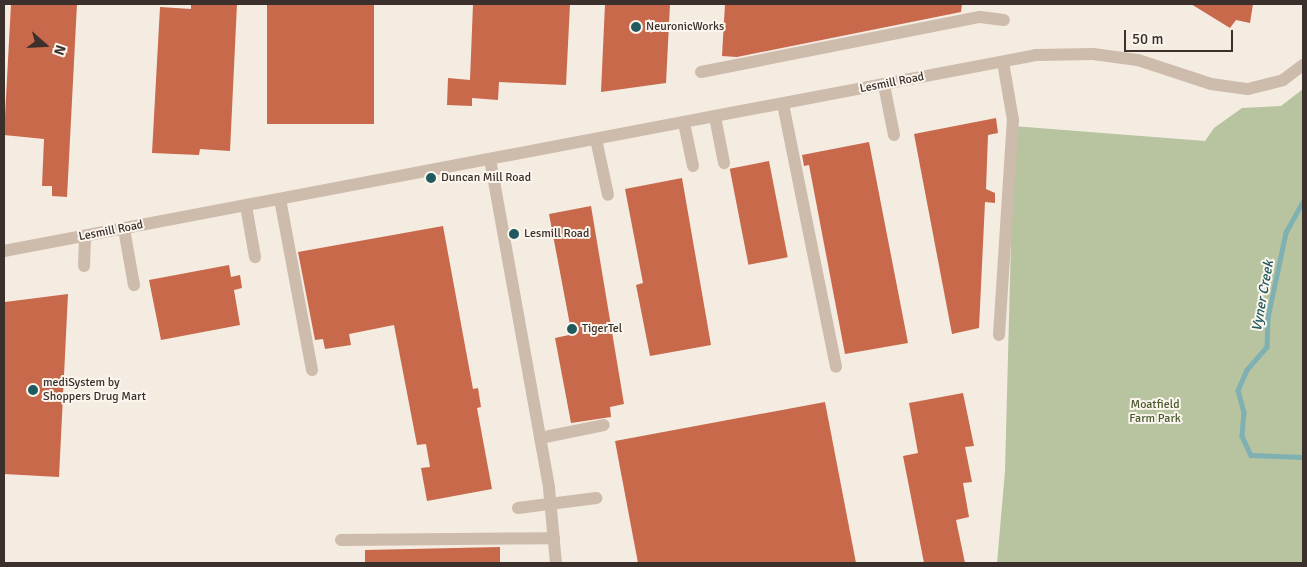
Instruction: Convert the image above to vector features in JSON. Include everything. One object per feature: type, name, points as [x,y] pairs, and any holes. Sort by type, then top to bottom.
[{"type":"street","points":[[701,72],[980,17],[1004,20]]},
{"type":"street","name":"Lesmill Road","points":[[4,251],[1036,55],[1093,54],[1138,60],[1211,84],[1248,89],[1283,80],[1303,65]]},
{"type":"street","points":[[999,335],[1013,120],[1003,62]]},
{"type":"street","points":[[884,85],[894,135]]},
{"type":"street","points":[[783,104],[836,367]]},
{"type":"street","points":[[714,117],[724,163]]},
{"type":"street","points":[[684,123],[693,166]]},
{"type":"street","points":[[596,139],[608,195]]},
{"type":"street","points":[[490,160],[540,438],[551,506],[556,563]]},
{"type":"street","points":[[280,199],[312,370]]},
{"type":"street","points":[[246,206],[255,257]]},
{"type":"street","points":[[124,229],[134,285]]},
{"type":"street","points":[[84,266],[85,236]]},
{"type":"street","points":[[540,438],[604,425]]},
{"type":"street","points":[[518,508],[551,506],[596,498]]},
{"type":"street","points":[[341,540],[554,538]]},
{"type":"green space","name":"Moatfield Farm Park","points":[[1303,89],[1303,563],[997,563],[1005,471],[1014,126],[1205,141],[1214,128],[1242,108],[1281,106]]},
{"type":"building","points":[[11,4],[77,4],[67,197],[52,196],[52,186],[42,186],[44,139],[4,135]]},
{"type":"building","points":[[191,4],[237,4],[230,151],[200,149],[199,155],[152,153],[160,7],[191,9]]},
{"type":"building","points":[[267,4],[374,4],[374,124],[267,124]]},
{"type":"building","points":[[473,4],[570,4],[566,85],[499,82],[498,100],[472,98],[472,106],[447,105],[448,78],[470,80]]},
{"type":"building","name":"NeuronicWorks","points":[[605,4],[670,4],[666,83],[601,92]]},
{"type":"building","points":[[725,4],[962,4],[961,12],[737,57],[722,56]]},
{"type":"building","points":[[1191,4],[1253,4],[1250,23],[1236,20],[1230,28]]},
{"type":"building","points":[[996,118],[998,133],[988,135],[986,189],[995,193],[995,203],[985,202],[979,328],[952,334],[914,134]]},
{"type":"building","points":[[869,142],[908,343],[845,354],[809,165],[804,166],[802,155]]},
{"type":"building","points":[[769,161],[788,257],[748,265],[730,169]]},
{"type":"building","points":[[682,178],[711,345],[650,356],[636,285],[643,283],[625,189]]},
{"type":"building","points":[[591,206],[624,404],[610,407],[611,417],[571,423],[555,338],[569,335],[570,325],[549,214]]},
{"type":"building","points":[[443,226],[473,389],[478,388],[481,407],[477,408],[492,489],[427,501],[421,468],[430,467],[426,444],[417,445],[394,325],[349,334],[351,345],[325,349],[323,339],[315,340],[298,252]]},
{"type":"building","points":[[229,265],[231,277],[240,275],[242,288],[234,290],[240,325],[161,340],[149,280]]},
{"type":"building","name":"mediSystem by Shoppers Drug Mart","points":[[68,294],[59,477],[4,474],[5,302]]},
{"type":"building","points":[[963,393],[974,446],[965,447],[972,482],[963,483],[969,517],[956,520],[965,563],[924,563],[903,456],[918,453],[909,403]]},
{"type":"building","points":[[825,402],[856,563],[638,563],[615,441]]},
{"type":"building","points":[[500,547],[500,563],[365,563],[365,550]]},
{"type":"waterway","name":"Vyner Creek","points":[[1303,202],[1286,233],[1268,318],[1267,347],[1247,370],[1238,390],[1244,412],[1242,436],[1251,455],[1303,457]]},
{"type":"place","name":"NeuronicWorks","points":[[636,27]]},
{"type":"place","name":"Duncan Mill Road","points":[[431,178]]},
{"type":"place","name":"Lesmill Road","points":[[514,234]]},
{"type":"place","name":"TigerTel","points":[[572,329]]},
{"type":"place","name":"mediSystem by Shoppers Drug Mart","points":[[33,390]]}]
